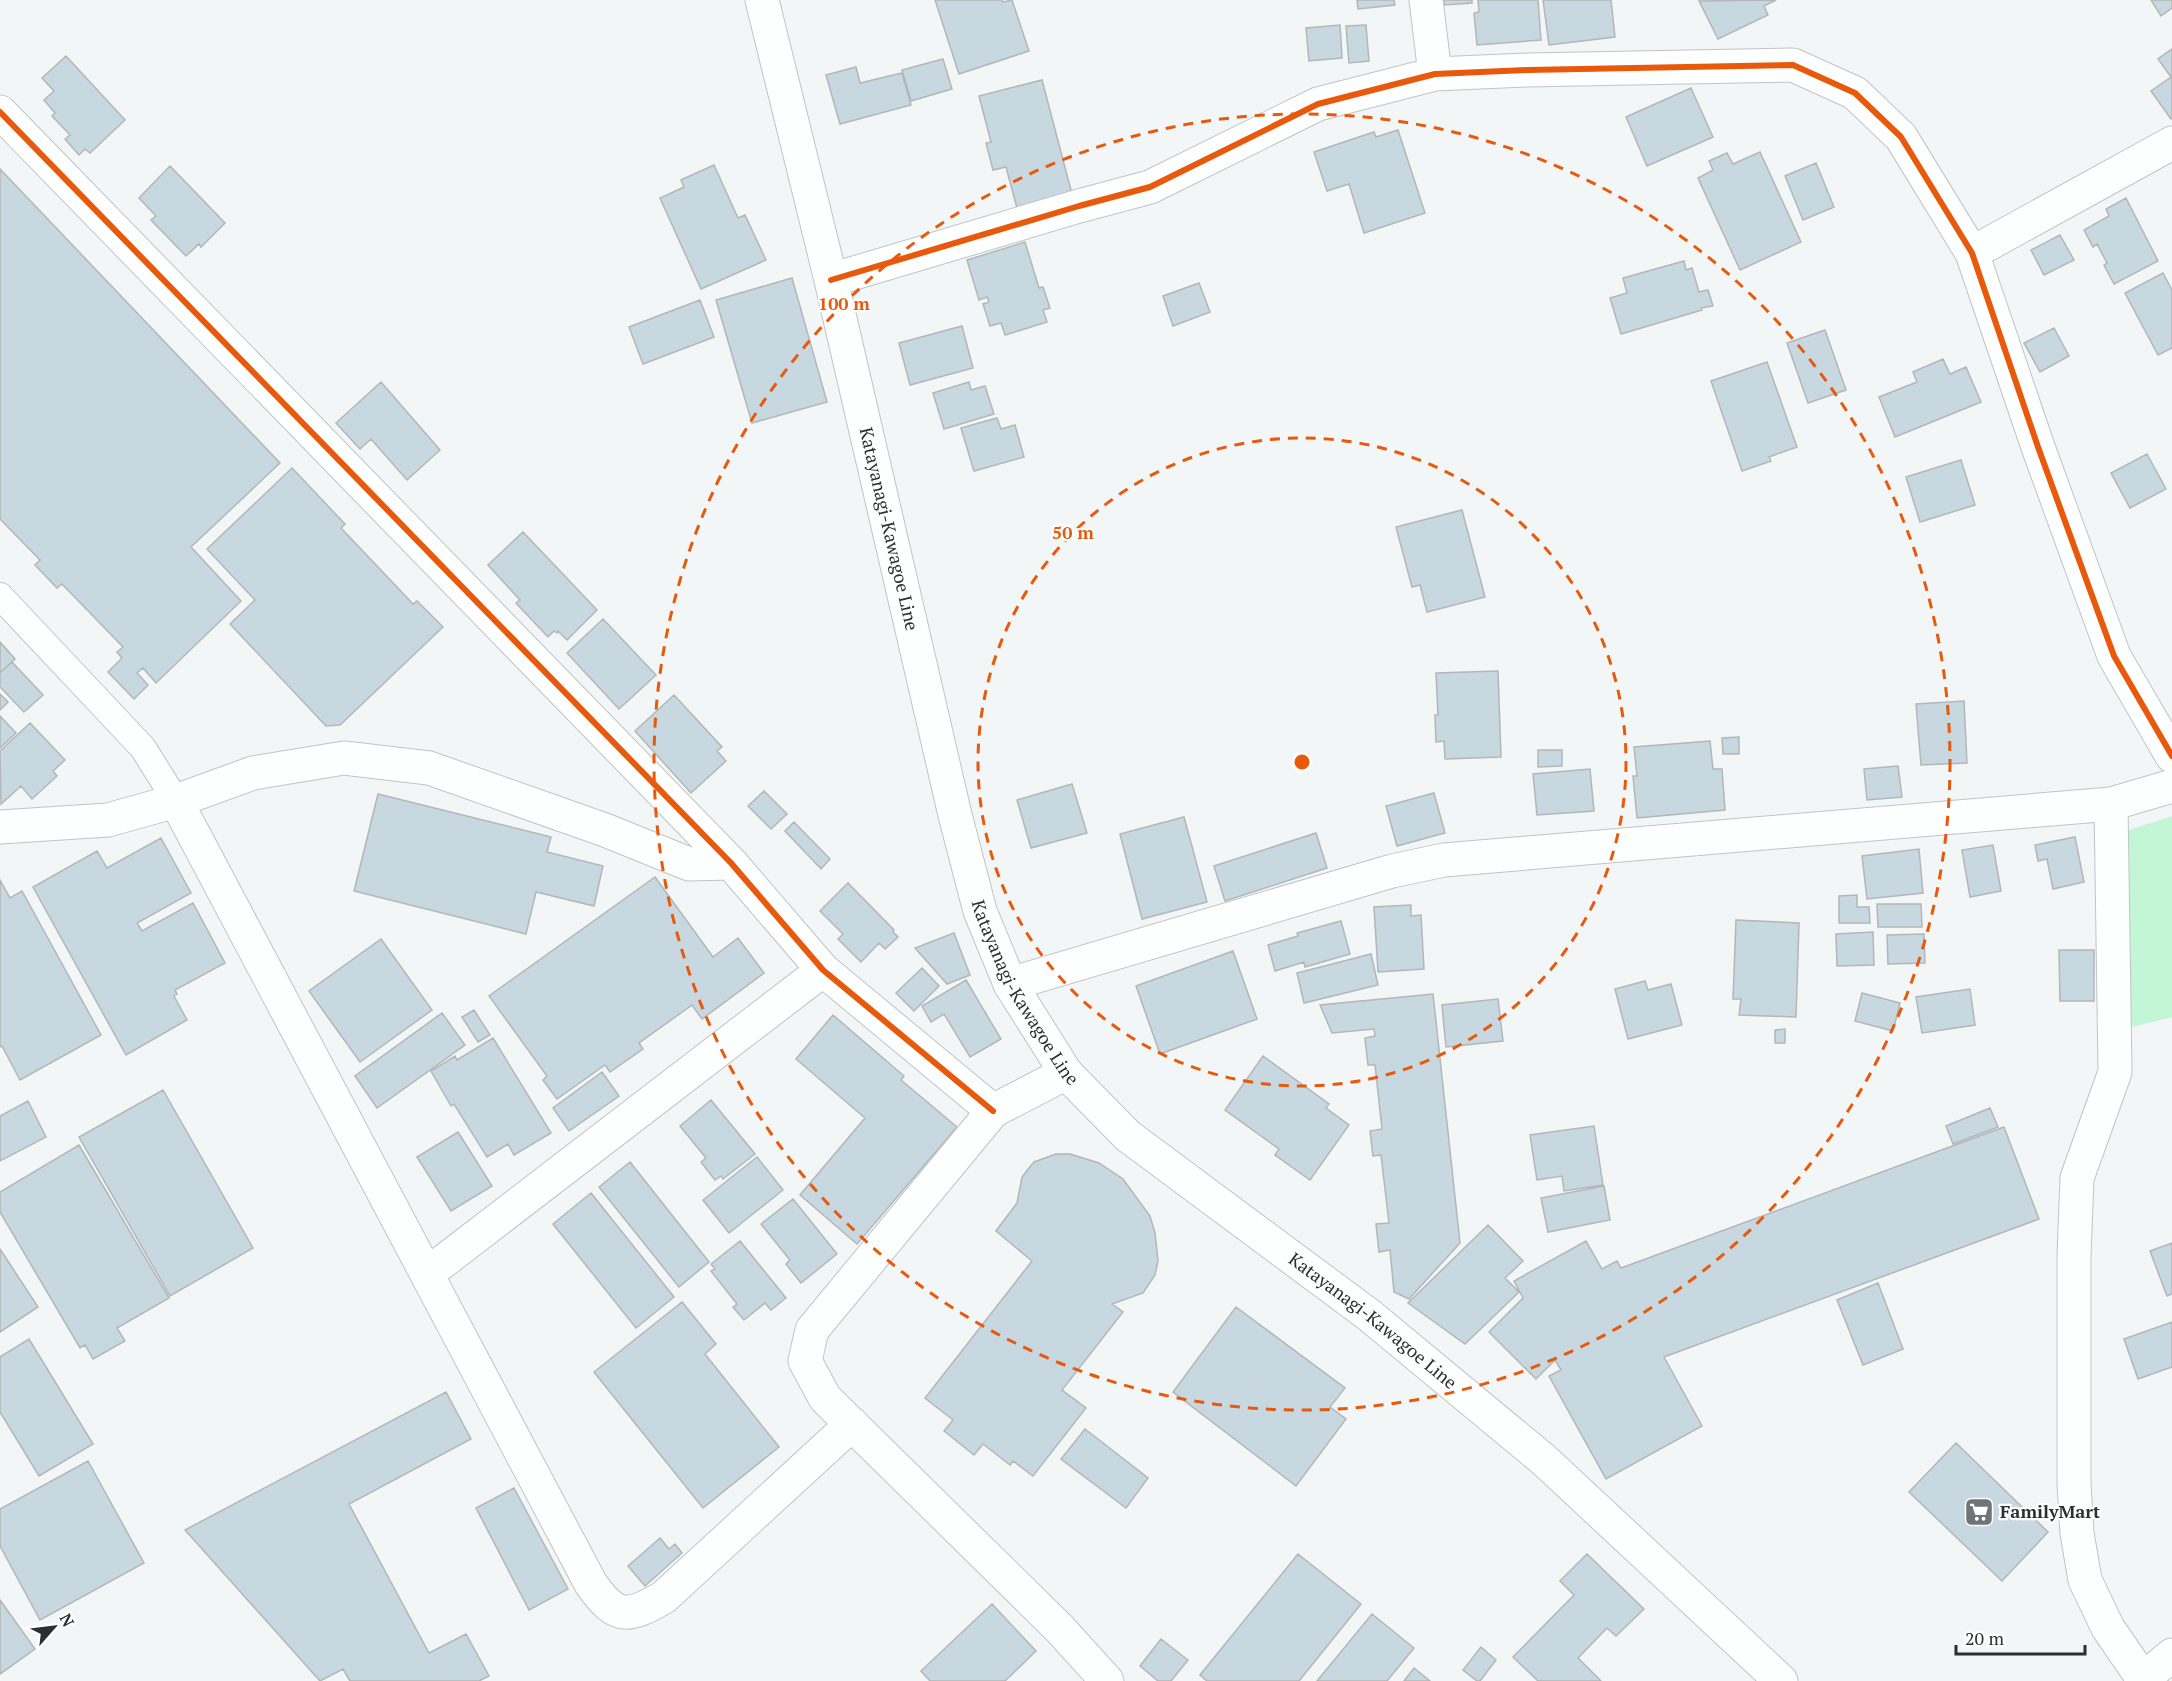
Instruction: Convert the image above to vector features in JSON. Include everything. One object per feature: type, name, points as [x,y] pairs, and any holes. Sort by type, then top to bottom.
[{"type":"street","name":"Katayanagi-Kawagoe Line","points":[[762,0],[831,280],[955,815],[980,911],[1010,984],[1066,1073],[1128,1136],[1369,1314],[1544,1460],[1780,1681]]},
{"type":"street","points":[[1426,0],[1435,74]]},
{"type":"street","points":[[831,280],[1150,187],[1318,105],[1435,74],[1793,65],[1855,93],[1901,137],[1972,253],[2042,458],[2114,656],[2172,756]]},
{"type":"street","points":[[0,112],[731,863],[823,970],[993,1111]]},
{"type":"street","points":[[1972,253],[2172,143]]},
{"type":"street","points":[[0,827],[108,820],[176,801],[253,773],[344,758],[429,768],[605,830],[689,864],[731,863]]},
{"type":"street","points":[[1010,984],[1392,871],[1444,860],[2111,804],[2172,786]]},
{"type":"street","points":[[176,801],[591,1584],[604,1602],[621,1613],[642,1610],[663,1597],[852,1424]]},
{"type":"street","points":[[2111,804],[2115,1072],[2077,1178],[2074,1256],[2074,1484],[2077,1533],[2085,1580],[2108,1628],[2142,1680],[2172,1655]]},
{"type":"street","points":[[427,1274],[823,970]]},
{"type":"street","points":[[1066,1073],[993,1111],[812,1330],[805,1360],[825,1398],[1060,1629],[1107,1681]]},
{"type":"lane","points":[[0,596],[143,748],[176,801]]},
{"type":"green space","points":[[2172,816],[2172,1017],[2124,1029],[2120,833]]},
{"type":"building","points":[[935,0],[1002,0],[1003,2],[1012,0],[1029,51],[959,74]]},
{"type":"building","points":[[1357,0],[1394,0],[1395,5],[1358,9]]},
{"type":"building","points":[[1444,0],[1472,0],[1472,3],[1444,5]]},
{"type":"building","points":[[1478,0],[1538,0],[1541,40],[1477,45],[1474,13],[1479,12]]},
{"type":"building","points":[[1543,0],[1611,0],[1615,37],[1549,45]]},
{"type":"building","points":[[1776,0],[1764,6],[1768,15],[1718,39],[1699,1]]},
{"type":"building","points":[[2151,0],[2172,0],[2172,8],[2161,16]]},
{"type":"building","points":[[1340,25],[1342,58],[1309,61],[1306,28]]},
{"type":"building","points":[[1366,25],[1369,61],[1349,63],[1346,26]]},
{"type":"building","points":[[2172,49],[2171,119],[2151,91],[2171,77],[2158,59]]},
{"type":"building","points":[[66,56],[125,120],[90,153],[85,149],[79,155],[65,139],[70,135],[52,116],[55,113],[44,100],[54,91],[42,78]]},
{"type":"building","points":[[943,59],[952,89],[911,101],[902,70]]},
{"type":"building","points":[[856,67],[860,83],[902,73],[911,105],[840,124],[826,75]]},
{"type":"building","points":[[1042,80],[1072,194],[1017,208],[1006,167],[993,170],[986,143],[991,142],[979,96]]},
{"type":"building","points":[[1691,88],[1713,137],[1647,166],[1626,117]]},
{"type":"building","points":[[1398,130],[1425,213],[1364,233],[1349,184],[1327,191],[1314,152],[1374,132],[1376,137]]},
{"type":"building","points":[[1760,152],[1801,242],[1740,270],[1698,178],[1713,170],[1709,161],[1727,153],[1733,164]]},
{"type":"building","points":[[1816,163],[1834,207],[1803,220],[1785,176]]},
{"type":"building","points":[[714,165],[738,218],[745,215],[766,260],[701,289],[660,198],[684,187],[681,180]]},
{"type":"building","points":[[170,166],[225,223],[201,247],[199,244],[186,256],[151,220],[156,216],[139,198]]},
{"type":"building","points":[[0,169],[280,463],[191,547],[241,601],[156,683],[143,668],[137,673],[148,685],[134,699],[108,672],[122,658],[117,652],[123,647],[62,584],[57,588],[35,565],[40,560],[0,519]]},
{"type":"building","points":[[2126,198],[2158,261],[2114,284],[2097,244],[2093,247],[2084,230],[2109,216],[2106,209]]},
{"type":"building","points":[[2060,235],[2074,260],[2044,275],[2031,250]]},
{"type":"building","points":[[1025,242],[1039,288],[1043,287],[1050,308],[1043,310],[1047,322],[1005,335],[1001,323],[990,326],[983,304],[989,302],[987,297],[979,300],[967,260]]},
{"type":"building","points":[[1684,261],[1686,270],[1692,268],[1699,292],[1708,290],[1713,306],[1621,334],[1610,298],[1627,293],[1623,278]]},
{"type":"building","points":[[2163,273],[2172,290],[2172,348],[2158,355],[2125,293]]},
{"type":"building","points":[[792,278],[827,402],[752,423],[716,300]]},
{"type":"building","points":[[1199,283],[1210,312],[1173,326],[1163,296]]},
{"type":"building","points":[[700,300],[714,337],[643,364],[629,327]]},
{"type":"building","points":[[962,326],[973,368],[910,385],[899,343]]},
{"type":"building","points":[[2054,328],[2069,356],[2040,372],[2024,343]]},
{"type":"building","points":[[1825,330],[1846,390],[1808,403],[1787,343]]},
{"type":"building","points":[[1943,359],[1950,374],[1966,367],[1981,402],[1895,437],[1879,397],[1917,382],[1913,372]]},
{"type":"building","points":[[1767,362],[1797,447],[1769,457],[1771,461],[1742,471],[1711,381]]},
{"type":"building","points":[[381,382],[440,450],[407,480],[371,439],[360,449],[336,423]]},
{"type":"building","points":[[969,382],[971,390],[985,386],[994,414],[944,429],[933,393]]},
{"type":"building","points":[[997,418],[1001,429],[1015,425],[1024,457],[974,471],[961,428]]},
{"type":"building","points":[[2147,454],[2166,489],[2130,508],[2111,473]]},
{"type":"building","points":[[1961,460],[1975,505],[1920,522],[1906,477]]},
{"type":"building","points":[[292,468],[345,524],[341,528],[413,604],[417,601],[443,627],[340,725],[326,726],[230,624],[255,600],[207,549]]},
{"type":"building","points":[[1462,510],[1485,597],[1427,612],[1420,585],[1412,587],[1396,527]]},
{"type":"building","points":[[523,532],[597,610],[567,640],[558,631],[557,633],[554,631],[548,637],[516,603],[520,600],[488,565]]},
{"type":"building","points":[[603,619],[656,675],[619,709],[567,653]]},
{"type":"building","points":[[0,642],[15,659],[0,673]]},
{"type":"building","points":[[12,662],[43,695],[24,712],[0,687],[0,673]]},
{"type":"building","points":[[1498,671],[1501,757],[1445,759],[1444,741],[1436,742],[1435,715],[1438,715],[1436,673]]},
{"type":"building","points":[[0,694],[8,702],[0,710]]},
{"type":"building","points":[[674,695],[722,747],[717,751],[726,761],[691,793],[635,731]]},
{"type":"building","points":[[1964,701],[1967,763],[1921,765],[1916,704]]},
{"type":"building","points":[[0,716],[16,733],[0,748]]},
{"type":"building","points":[[30,723],[65,760],[53,771],[57,776],[32,799],[21,786],[1,804],[0,751]]},
{"type":"building","points":[[1739,737],[1739,754],[1723,754],[1722,738]]},
{"type":"building","points":[[1710,741],[1713,769],[1722,769],[1725,810],[1637,818],[1633,776],[1637,776],[1634,747]]},
{"type":"building","points":[[1538,750],[1562,750],[1562,766],[1538,767]]},
{"type":"building","points":[[1898,766],[1902,797],[1867,800],[1864,769]]},
{"type":"building","points":[[1590,769],[1594,811],[1537,815],[1533,774]]},
{"type":"building","points":[[1072,784],[1087,833],[1031,848],[1017,800]]},
{"type":"building","points":[[764,791],[787,814],[771,829],[748,806]]},
{"type":"building","points":[[1434,793],[1445,833],[1397,846],[1386,806]]},
{"type":"building","points":[[378,794],[551,837],[547,852],[603,866],[594,906],[536,892],[526,934],[354,891]]},
{"type":"building","points":[[1184,817],[1207,902],[1142,919],[1120,834]]},
{"type":"building","points":[[794,822],[830,859],[821,869],[785,831]]},
{"type":"building","points":[[1316,833],[1327,868],[1225,901],[1214,866]]},
{"type":"building","points":[[2075,837],[2084,882],[2053,889],[2047,859],[2038,861],[2035,845]]},
{"type":"building","points":[[161,838],[191,893],[137,923],[142,931],[193,903],[225,963],[175,990],[177,994],[174,996],[187,1020],[126,1055],[33,887],[97,851],[107,868]]},
{"type":"building","points":[[1993,845],[2001,891],[1970,897],[1962,850]]},
{"type":"building","points":[[1919,849],[1923,893],[1867,899],[1862,856]]},
{"type":"building","points":[[655,877],[713,957],[738,938],[764,973],[702,1019],[692,1005],[639,1043],[643,1049],[610,1072],[605,1065],[557,1099],[543,1080],[547,1076],[489,996]]},
{"type":"building","points":[[0,880],[10,898],[22,891],[101,1035],[20,1080],[2,1046],[0,1047]]},
{"type":"building","points":[[848,883],[894,930],[893,932],[898,937],[885,949],[879,943],[861,962],[838,939],[843,934],[820,911]]},
{"type":"building","points":[[1857,895],[1857,907],[1869,907],[1870,923],[1839,923],[1839,896]]},
{"type":"building","points":[[1877,904],[1921,904],[1922,927],[1878,927]]},
{"type":"building","points":[[1411,905],[1411,916],[1421,915],[1424,969],[1378,972],[1374,907]]},
{"type":"building","points":[[1736,920],[1799,923],[1796,1017],[1739,1015],[1741,999],[1733,999]]},
{"type":"building","points":[[1341,921],[1350,954],[1305,967],[1304,962],[1275,971],[1268,945],[1298,936],[1297,933]]},
{"type":"building","points":[[1873,932],[1874,965],[1837,966],[1836,934]]},
{"type":"building","points":[[954,933],[970,975],[947,984],[915,948]]},
{"type":"building","points":[[1924,934],[1925,963],[1888,964],[1887,935]]},
{"type":"building","points":[[381,939],[432,1010],[360,1062],[309,991]]},
{"type":"building","points":[[2059,950],[2094,950],[2094,1001],[2060,1001]]},
{"type":"building","points":[[1233,951],[1257,1019],[1160,1054],[1136,986]]},
{"type":"building","points":[[1371,954],[1378,985],[1304,1003],[1297,973]]},
{"type":"building","points":[[922,968],[939,986],[914,1011],[896,993]]},
{"type":"building","points":[[966,980],[1001,1039],[970,1057],[944,1014],[931,1022],[922,1006]]},
{"type":"building","points":[[1645,981],[1648,990],[1671,984],[1682,1025],[1628,1039],[1615,989]]},
{"type":"building","points":[[1970,989],[1975,1025],[1922,1033],[1916,997]]},
{"type":"building","points":[[1862,993],[1900,1003],[1893,1031],[1855,1021]]},
{"type":"building","points":[[1433,994],[1460,1243],[1409,1299],[1394,1292],[1390,1250],[1379,1252],[1376,1224],[1389,1223],[1381,1155],[1373,1156],[1370,1131],[1382,1129],[1375,1065],[1368,1065],[1365,1038],[1375,1036],[1374,1029],[1332,1033],[1320,1005]]},
{"type":"building","points":[[1498,999],[1503,1041],[1446,1047],[1442,1005]]},
{"type":"building","points":[[474,1010],[490,1035],[478,1042],[462,1017]]},
{"type":"building","points":[[442,1013],[465,1045],[377,1108],[355,1076]]},
{"type":"building","points":[[833,1015],[904,1076],[901,1080],[957,1127],[857,1244],[800,1195],[865,1118],[796,1059]]},
{"type":"building","points":[[1785,1029],[1785,1043],[1775,1043],[1775,1030]]},
{"type":"building","points":[[493,1038],[551,1133],[514,1155],[508,1144],[487,1157],[454,1104],[451,1106],[431,1071],[455,1056],[457,1060]]},
{"type":"building","points":[[1263,1056],[1329,1104],[1326,1108],[1349,1125],[1310,1180],[1275,1155],[1279,1149],[1225,1110]]},
{"type":"building","points":[[602,1072],[619,1096],[569,1131],[553,1108]]},
{"type":"building","points":[[163,1090],[253,1248],[170,1296],[79,1137]]},
{"type":"building","points":[[711,1100],[755,1154],[723,1179],[721,1176],[715,1180],[701,1162],[706,1158],[680,1126]]},
{"type":"building","points":[[28,1101],[46,1137],[0,1161],[0,1116]]},
{"type":"building","points":[[1990,1108],[1998,1127],[1953,1144],[1946,1126]]},
{"type":"building","points":[[1594,1126],[1603,1185],[1564,1191],[1562,1176],[1537,1180],[1530,1135]]},
{"type":"building","points":[[2004,1127],[2039,1219],[1664,1357],[1702,1426],[1606,1479],[1549,1376],[1561,1370],[1555,1360],[1536,1379],[1489,1332],[1523,1298],[1514,1281],[1586,1241],[1602,1269],[1617,1261],[1621,1268]]},
{"type":"building","points":[[458,1132],[492,1186],[451,1211],[417,1157]]},
{"type":"building","points":[[79,1145],[169,1298],[117,1328],[125,1341],[93,1359],[85,1345],[80,1348],[0,1212],[0,1192]]},
{"type":"building","points":[[1056,1154],[1070,1154],[1099,1163],[1123,1179],[1150,1216],[1155,1233],[1158,1261],[1155,1275],[1143,1293],[1112,1304],[1123,1312],[1062,1390],[1086,1408],[1033,1476],[1013,1461],[1010,1465],[983,1444],[974,1455],[944,1431],[953,1420],[925,1398],[1032,1261],[996,1231],[1017,1203],[1022,1177],[1029,1168],[1034,1162]]},
{"type":"building","points":[[757,1157],[783,1190],[729,1233],[703,1200]]},
{"type":"building","points":[[630,1162],[709,1262],[679,1287],[599,1187]]},
{"type":"building","points":[[1604,1186],[1610,1220],[1548,1232],[1541,1198]]},
{"type":"building","points":[[591,1193],[674,1297],[636,1328],[553,1224]]},
{"type":"building","points":[[793,1199],[837,1254],[801,1283],[786,1264],[790,1260],[761,1224]]},
{"type":"building","points":[[1488,1225],[1523,1261],[1505,1278],[1519,1292],[1465,1344],[1408,1303]]},
{"type":"building","points":[[740,1241],[786,1298],[771,1310],[765,1303],[744,1320],[733,1307],[737,1304],[711,1271],[715,1269],[711,1264]]},
{"type":"building","points":[[2172,1243],[2172,1294],[2167,1296],[2150,1251]]},
{"type":"building","points":[[0,1249],[38,1307],[0,1332]]},
{"type":"building","points":[[1878,1283],[1903,1349],[1863,1365],[1837,1300]]},
{"type":"building","points":[[682,1302],[716,1344],[705,1354],[779,1447],[703,1508],[594,1372]]},
{"type":"building","points":[[1236,1307],[1345,1388],[1330,1407],[1346,1419],[1296,1486],[1173,1392]]},
{"type":"building","points":[[2172,1322],[2172,1367],[2138,1379],[2124,1339]]},
{"type":"building","points":[[29,1339],[93,1444],[39,1476],[0,1412],[0,1357]]},
{"type":"building","points":[[446,1392],[471,1439],[349,1504],[429,1653],[466,1634],[489,1676],[479,1681],[350,1681],[343,1669],[320,1681],[185,1530]]},
{"type":"building","points":[[1085,1429],[1148,1478],[1126,1508],[1061,1459]]},
{"type":"building","name":"FamilyMart","points":[[1956,1443],[2048,1532],[2002,1581],[1909,1492]]},
{"type":"building","points":[[88,1461],[144,1563],[40,1620],[0,1546],[0,1509]]},
{"type":"building","points":[[514,1488],[568,1589],[529,1610],[476,1508]]},
{"type":"building","points":[[660,1538],[669,1549],[675,1544],[682,1553],[645,1586],[628,1566]]},
{"type":"building","points":[[1298,1554],[1361,1604],[1299,1681],[1207,1681],[1200,1675]]},
{"type":"building","points":[[1587,1554],[1644,1609],[1616,1636],[1607,1628],[1578,1658],[1601,1681],[1538,1681],[1513,1657],[1574,1595],[1560,1581]]},
{"type":"building","points":[[0,1600],[35,1649],[0,1674]]},
{"type":"building","points":[[992,1604],[1036,1651],[1005,1681],[930,1681],[921,1671]]},
{"type":"building","points":[[1372,1614],[1414,1648],[1387,1681],[1317,1681]]},
{"type":"building","points":[[1161,1639],[1188,1660],[1171,1681],[1158,1681],[1140,1666]]},
{"type":"building","points":[[1481,1647],[1496,1660],[1480,1681],[1477,1681],[1463,1670]]},
{"type":"building","points":[[1414,1668],[1430,1681],[1404,1681]]},
{"type":"cycle path","points":[[831,280],[1150,187],[1318,104],[1435,74],[1793,65],[1855,93],[1901,137],[1972,253],[2038,447],[2114,656],[2172,756]]},
{"type":"cycle path","points":[[0,112],[731,863],[823,970],[993,1111]]},
{"type":"place","name":"FamilyMart","points":[[1979,1512]]}]
